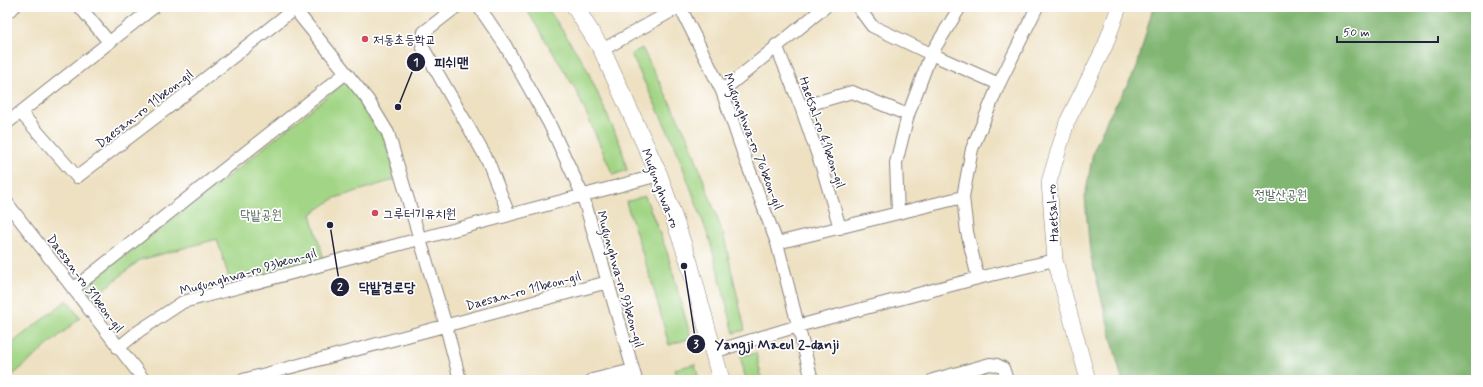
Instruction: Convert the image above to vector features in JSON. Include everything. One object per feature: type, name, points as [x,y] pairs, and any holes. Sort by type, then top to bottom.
[{"type":"main road","name":"Mugunghwa-ro","points":[[575,7],[602,50],[659,175],[689,262],[721,380]]},
{"type":"street","points":[[7,12],[14,7]]},
{"type":"street","points":[[80,7],[109,42]]},
{"type":"street","points":[[7,123],[154,7]]},
{"type":"street","points":[[456,7],[424,32],[422,46],[488,161],[509,215]]},
{"type":"street","name":"Mugunghwa-ro 93beon-gil","points":[[480,7],[505,45],[549,123],[583,196],[635,375]]},
{"type":"street","points":[[602,50],[680,7]]},
{"type":"street","name":"Mugunghwa-ro 76beon-gil","points":[[680,7],[722,91],[746,161],[777,243],[812,380]]},
{"type":"street","points":[[722,91],[825,7]]},
{"type":"street","points":[[858,7],[872,26],[999,84]]},
{"type":"street","points":[[898,213],[896,164],[908,115],[931,54],[960,7]]},
{"type":"street","points":[[978,278],[967,232],[963,197],[972,149],[999,84],[1037,7]]},
{"type":"street","name":"Haetsal-ro","points":[[1088,380],[1055,260],[1049,182],[1067,122],[1106,46],[1119,7]]},
{"type":"street","name":"Daesan-ro 11beon-gil","points":[[21,113],[77,177],[169,107],[293,8],[368,100],[388,133],[446,326],[460,380]]},
{"type":"street","name":"Haetsal-ro 41beon-gil","points":[[776,46],[801,107],[823,170],[840,228]]},
{"type":"street","points":[[73,289],[346,73]]},
{"type":"street","points":[[801,107],[852,92],[908,115]]},
{"type":"street","name":"Mugunghwa-ro 93beon-gil","points":[[118,348],[139,331],[183,302],[659,175]]},
{"type":"street","points":[[777,243],[963,197]]},
{"type":"street","name":"Daesan-ro 31beon-gil","points":[[7,203],[144,380]]},
{"type":"street","points":[[713,352],[798,326],[978,278],[1055,260]]},
{"type":"street","name":"Daesan-ro 11beon-gil","points":[[243,380],[608,282]]},
{"type":"street","points":[[933,380],[990,364],[1003,368],[1006,380]]},
{"type":"street","points":[[592,380],[635,375]]},
{"type":"green space","points":[[525,7],[547,7],[585,65],[621,146],[627,170],[613,175],[576,90]]},
{"type":"green space","name":"정발산공원","points":[[1153,7],[1476,7],[1476,380],[1122,380],[1090,253],[1085,197],[1093,152],[1107,120],[1136,70]]},
{"type":"green space","points":[[642,48],[689,140],[724,237],[745,330],[734,333],[710,241],[676,148],[631,54]]},
{"type":"green space","name":"닥밭공원","points":[[345,82],[368,110],[384,136],[397,179],[335,198],[311,214],[324,260],[231,284],[217,239],[140,260],[93,298],[84,287],[226,178]]},
{"type":"green space","points":[[645,196],[667,252],[691,338],[669,345],[653,286],[626,202]]},
{"type":"green space","points":[[67,300],[80,318],[7,380],[7,347]]},
{"type":"green space","points":[[756,353],[762,380],[746,380],[740,356]]},
{"type":"green space","points":[[695,364],[699,380],[678,380],[675,369]]},
{"type":"place","name":"저동초등학교","points":[[365,39]]},
{"type":"place","name":"피쉬맨","points":[[398,107]]},
{"type":"place","name":"그루터기유치원","points":[[375,213]]},
{"type":"place","name":"닥밭경로당","points":[[330,225]]},
{"type":"place","name":"Yangji Maeul 2-danji","points":[[684,266]]}]
